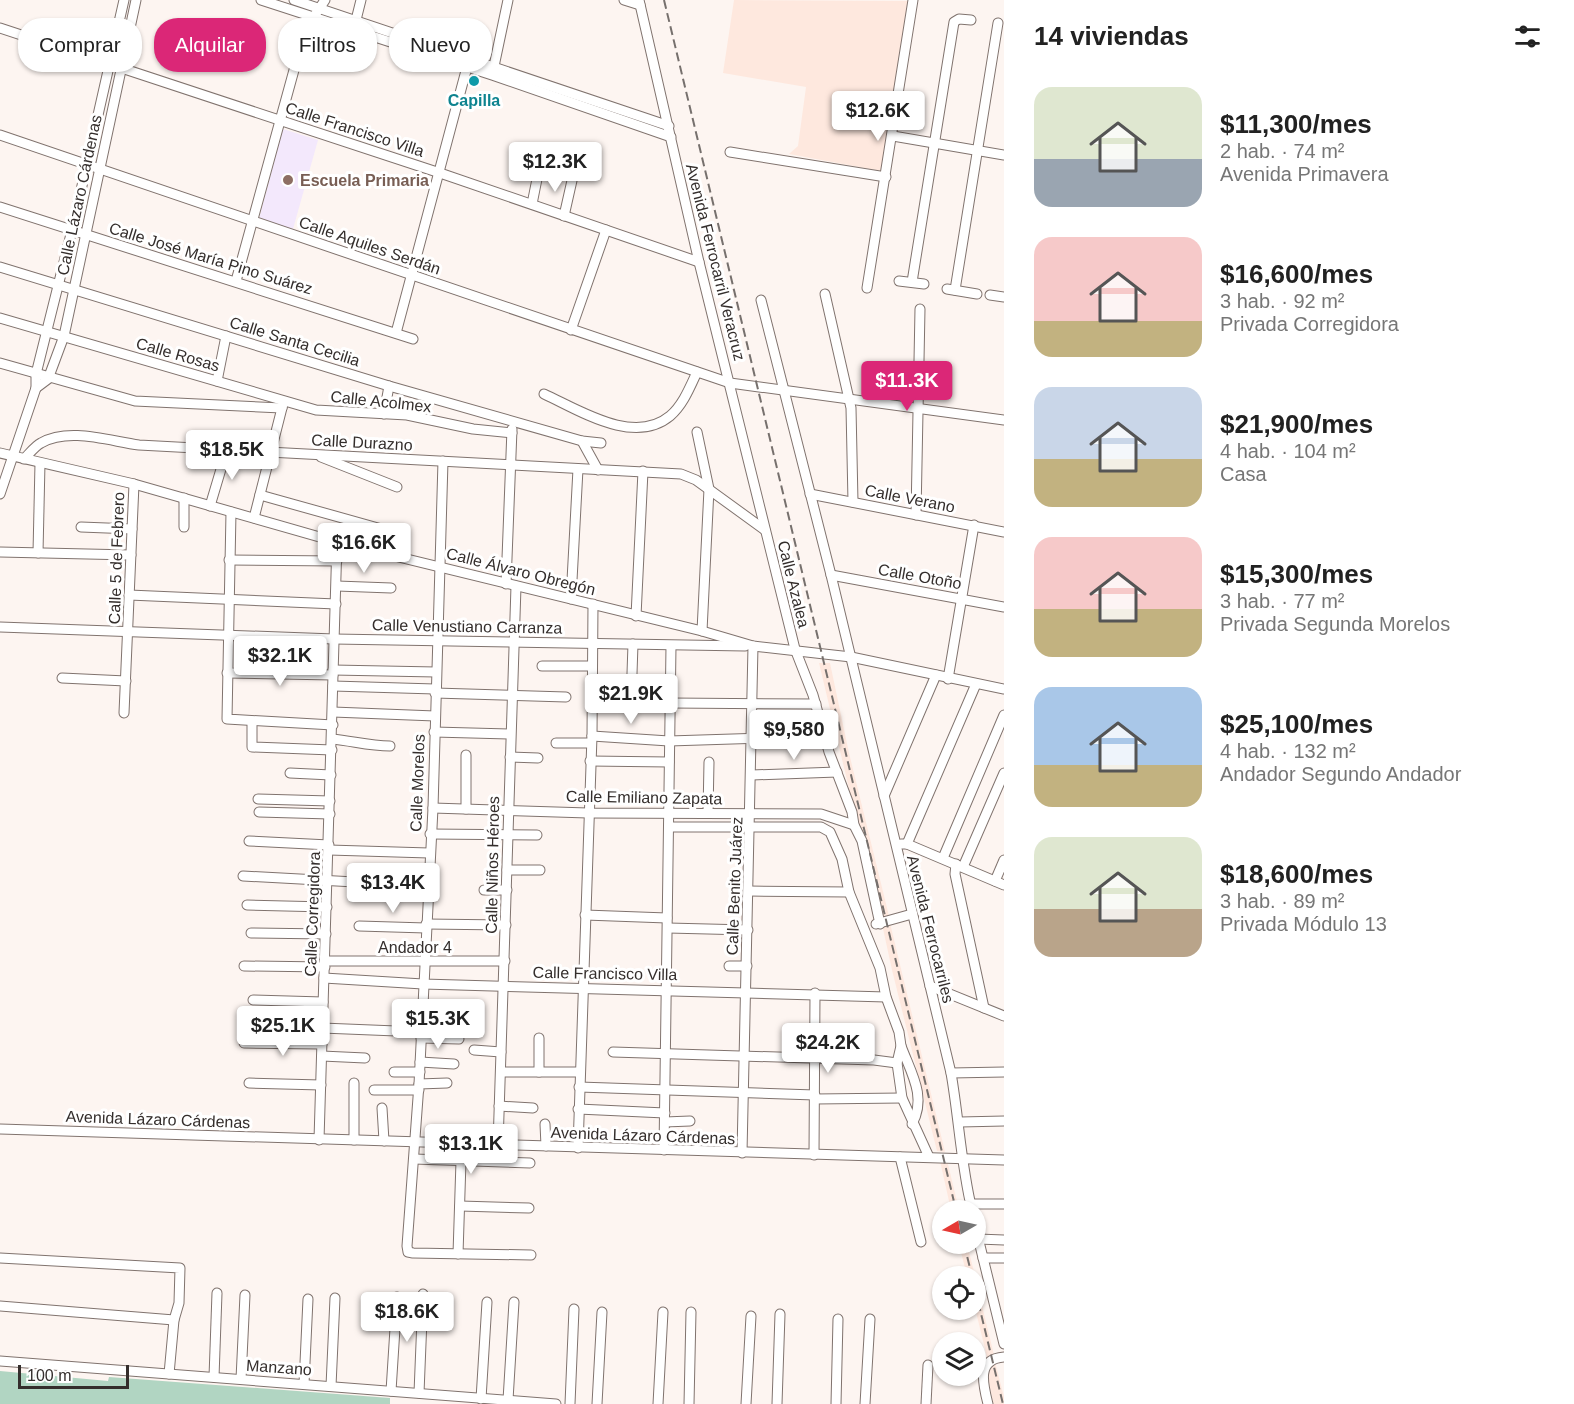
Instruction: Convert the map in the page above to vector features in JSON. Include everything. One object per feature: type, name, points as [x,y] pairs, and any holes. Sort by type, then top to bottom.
[{"type":"street","name":"Calle Lázaro Cárdenas","points":[[120,18],[124,0]]},
{"type":"street","name":"Calle Lázaro Cárdenas","points":[[132,18],[136,0]]},
{"type":"street","points":[[261,0],[389,42]]},
{"type":"street","points":[[294,0],[322,4],[352,18]]},
{"type":"street","points":[[356,18],[361,0]]},
{"type":"street","points":[[493,70],[508,0]]},
{"type":"street","points":[[624,0],[640,3]]},
{"type":"street","points":[[867,288],[913,0]]},
{"type":"street","name":"Avenida Ferrocarril Veracruz","points":[[640,3],[699,262],[765,530]]},
{"type":"street","points":[[236,281],[306,30],[322,4]]},
{"type":"street","points":[[912,282],[956,20],[970,20]]},
{"type":"street","points":[[976,294],[951,290],[998,23]]},
{"type":"street","name":"Calle Francisco Villa","points":[[0,28],[18,34]]},
{"type":"street","points":[[377,28],[670,137]]},
{"type":"street","points":[[493,70],[669,126]]},
{"type":"street","name":"Calle Lázaro Cárdenas","points":[[0,494],[11,456],[36,388],[36,374],[48,332],[108,72]]},
{"type":"street","name":"Calle Lázaro Cárdenas","points":[[48,379],[64,336],[84,234],[121,72]]},
{"type":"street","name":"Calle Francisco Villa","points":[[140,72],[699,262]]},
{"type":"street","points":[[396,333],[466,72]]},
{"type":"street","name":"Calle Aquiles Serdán","points":[[0,135],[99,171],[252,220],[730,383],[1004,420]]},
{"type":"street","points":[[893,136],[1004,155]]},
{"type":"street","points":[[730,153],[886,177]]},
{"type":"street","points":[[564,216],[573,176]]},
{"type":"street","points":[[532,204],[537,179]]},
{"type":"street","name":"Calle José María Pino Suárez","points":[[0,207],[413,339]]},
{"type":"street","points":[[572,330],[606,230]]},
{"type":"street","name":"Calle Santa Cecilia","points":[[0,267],[389,386],[582,441],[601,443]]},
{"type":"street","points":[[899,281],[924,284]]},
{"type":"street","points":[[825,294],[848,398],[853,502]]},
{"type":"street","points":[[990,295],[1004,297]]},
{"type":"street","name":"Avenida Ferrocarriles","points":[[761,300],[831,575],[951,1073],[970,1200]]},
{"type":"street","points":[[916,515],[920,407],[920,309]]},
{"type":"street","points":[[0,318],[64,336]]},
{"type":"street","name":"Calle Rosas","points":[[64,336],[217,381],[283,404]]},
{"type":"street","points":[[217,381],[226,336]]},
{"type":"street","points":[[0,363],[117,398],[148,403],[283,404],[254,518]]},
{"type":"street","points":[[544,394],[624,427],[639,428],[670,416],[684,399],[697,372]]},
{"type":"street","points":[[36,388],[48,379]]},
{"type":"street","points":[[384,414],[389,386]]},
{"type":"street","name":"Calle Acolmex","points":[[283,404],[316,410],[384,414],[512,433]]},
{"type":"street","name":"Calle Niños Héroes","points":[[498,1144],[513,642],[511,466],[513,421]]},
{"type":"street","points":[[697,432],[709,489],[702,631]]},
{"type":"street","name":"Calle Durazno","points":[[24,459],[40,443],[58,436],[74,436],[139,445],[598,470]]},
{"type":"street","points":[[582,441],[598,470]]},
{"type":"street","points":[[210,506],[227,449]]},
{"type":"street","name":"Calle Álvaro Obregón","points":[[0,453],[134,484],[337,542],[702,631],[753,646],[851,657]]},
{"type":"street","points":[[318,455],[397,487]]},
{"type":"street","points":[[371,477],[373,458]]},
{"type":"street","name":"Calle Morelos","points":[[443,460],[433,808],[416,1142],[408,1252],[458,1254]]},
{"type":"street","points":[[38,553],[40,463]]},
{"type":"street","points":[[571,599],[578,469]]},
{"type":"street","name":"Calle Azalea","points":[[598,470],[681,474],[709,489],[765,530],[795,649],[816,704],[826,740],[852,812],[854,825],[862,841],[880,924]]},
{"type":"street","points":[[636,616],[643,471]]},
{"type":"street","name":"Calle 5 de Febrero","points":[[124,713],[134,484]]},
{"type":"street","name":"Calle Verano","points":[[810,494],[1004,532]]},
{"type":"street","points":[[260,495],[403,536]]},
{"type":"street","points":[[184,498],[184,527]]},
{"type":"street","points":[[231,512],[227,719],[333,725]]},
{"type":"street","points":[[948,679],[974,525]]},
{"type":"street","points":[[81,527],[132,529]]},
{"type":"street","name":"Calle Corregidora","points":[[319,1140],[337,542]]},
{"type":"street","points":[[0,552],[131,555]]},
{"type":"street","points":[[229,560],[337,561]]},
{"type":"street","name":"Calle Otoño","points":[[831,575],[1004,607]]},
{"type":"street","points":[[337,586],[391,588]]},
{"type":"street","points":[[129,596],[336,604]]},
{"type":"street","points":[[578,1148],[592,740],[593,604]]},
{"type":"street","name":"Calle Venustiano Carranza","points":[[0,627],[334,639],[753,646]]},
{"type":"street","points":[[631,703],[633,644]]},
{"type":"street","points":[[664,1150],[671,646]]},
{"type":"street","name":"Calle Benito Juárez","points":[[742,1154],[752,813],[753,646]]},
{"type":"street","points":[[851,657],[948,679],[1004,688]]},
{"type":"street","points":[[542,666],[592,666]]},
{"type":"street","points":[[227,673],[436,672]]},
{"type":"street","points":[[884,796],[936,675]]},
{"type":"street","points":[[62,678],[126,681]]},
{"type":"street","points":[[907,844],[976,684]]},
{"type":"street","points":[[333,686],[566,697]]},
{"type":"street","points":[[670,703],[816,704]]},
{"type":"street","points":[[333,712],[435,716]]},
{"type":"street","points":[[943,858],[1004,715]]},
{"type":"street","points":[[252,722],[252,747],[332,750]]},
{"type":"street","points":[[434,732],[509,734]]},
{"type":"street","points":[[556,743],[592,740],[753,740],[801,737],[826,740]]},
{"type":"street","points":[[332,740],[357,742],[363,746],[390,746]]},
{"type":"street","points":[[466,755],[466,809]]},
{"type":"street","points":[[510,757],[538,758]]},
{"type":"street","points":[[591,761],[669,762]]},
{"type":"street","points":[[708,813],[709,762]]},
{"type":"street","points":[[290,772],[331,775]]},
{"type":"street","points":[[752,775],[837,772]]},
{"type":"street","points":[[984,1008],[954,874],[960,866],[1004,772]]},
{"type":"street","points":[[258,799],[330,801]]},
{"type":"street","name":"Calle Emiliano Zapata","points":[[433,808],[588,813],[821,814],[854,825]]},
{"type":"street","points":[[259,813],[330,814]]},
{"type":"street","points":[[669,827],[826,829],[830,832],[842,859],[849,892],[865,926],[880,968],[886,997],[916,1086],[920,1110],[912,1124]]},
{"type":"street","points":[[430,834],[537,835]]},
{"type":"street","points":[[249,841],[429,853]]},
{"type":"street","points":[[896,844],[907,844],[1000,883],[1004,860]]},
{"type":"street","points":[[507,870],[540,870]]},
{"type":"street","points":[[243,876],[428,886]]},
{"type":"street","points":[[484,890],[507,890]]},
{"type":"street","points":[[749,891],[849,892]]},
{"type":"street","points":[[247,905],[327,907]]},
{"type":"street","points":[[865,926],[912,914]]},
{"type":"street","points":[[585,915],[748,930]]},
{"type":"street","points":[[359,926],[506,925]]},
{"type":"street","points":[[251,933],[326,934]]},
{"type":"street","name":"Andador 4","points":[[244,966],[505,961]]},
{"type":"street","points":[[729,966],[747,966]]},
{"type":"street","name":"Calle Francisco Villa","points":[[324,978],[423,984],[815,993],[886,997]]},
{"type":"street","points":[[930,986],[1004,1016]]},
{"type":"street","points":[[814,1155],[815,993]]},
{"type":"street","points":[[254,1000],[323,1002]]},
{"type":"street","points":[[322,1028],[459,1039]]},
{"type":"street","points":[[539,1038],[539,1072]]},
{"type":"street","points":[[244,1043],[322,1044]]},
{"type":"street","points":[[901,1046],[897,1063],[902,1098],[929,1157]]},
{"type":"street","points":[[474,1050],[501,1052]]},
{"type":"street","points":[[613,1052],[874,1060],[897,1063]]},
{"type":"street","points":[[322,1056],[365,1058]]},
{"type":"street","points":[[394,1072],[454,1064]]},
{"type":"street","points":[[501,1072],[579,1072]]},
{"type":"street","points":[[951,1073],[1004,1072]]},
{"type":"street","points":[[249,1083],[321,1085]]},
{"type":"street","points":[[354,1083],[354,1140]]},
{"type":"street","points":[[374,1089],[447,1083]]},
{"type":"street","points":[[579,1087],[815,1097],[902,1098]]},
{"type":"street","points":[[499,1106],[533,1108]]},
{"type":"street","points":[[382,1108],[384,1141]]},
{"type":"street","points":[[578,1108],[690,1121]]},
{"type":"street","points":[[960,1122],[1004,1121]]},
{"type":"street","points":[[545,1124],[546,1146]]},
{"type":"street","name":"Avenida Lázaro Cárdenas","points":[[0,1129],[742,1154],[962,1159]]},
{"type":"street","points":[[900,1157],[921,1242]]},
{"type":"street","points":[[414,1159],[530,1163]]},
{"type":"street","points":[[962,1159],[1004,1160]]},
{"type":"street","points":[[461,1161],[458,1254],[531,1255]]},
{"type":"street","points":[[986,1206],[1004,1204]]},
{"type":"street","points":[[460,1206],[529,1208]]},
{"type":"street","points":[[986,1239],[1004,1240]]},
{"type":"street","points":[[982,1254],[1004,1344]]},
{"type":"street","points":[[0,1258],[180,1268],[180,1303],[174,1320],[169,1374]]},
{"type":"street","points":[[983,1258],[1004,1258]]},
{"type":"street","points":[[214,1377],[218,1293]]},
{"type":"street","points":[[241,1379],[244,1294]]},
{"type":"street","points":[[419,1393],[423,1294]]},
{"type":"street","points":[[391,1391],[396,1297]]},
{"type":"street","points":[[992,1297],[1004,1297]]},
{"type":"street","points":[[331,1386],[335,1298]]},
{"type":"street","points":[[304,1384],[308,1299]]},
{"type":"street","points":[[481,1399],[487,1302]]},
{"type":"street","points":[[508,1401],[514,1302]]},
{"type":"street","points":[[0,1306],[174,1320]]},
{"type":"street","points":[[570,1404],[573,1309]]},
{"type":"street","points":[[597,1404],[602,1312]]},
{"type":"street","points":[[658,1404],[663,1312]]},
{"type":"street","points":[[689,1404],[691,1312]]},
{"type":"street","points":[[777,1404],[780,1314]]},
{"type":"street","points":[[746,1404],[751,1316]]},
{"type":"street","points":[[836,1404],[838,1319]]},
{"type":"street","points":[[866,1404],[870,1319]]},
{"type":"street","points":[[988,1404],[983,1383],[984,1367],[992,1359],[1004,1357]]},
{"type":"street","name":"Manzano","points":[[0,1361],[556,1404]]},
{"type":"street","points":[[926,1404],[928,1365]]},
{"type":"shaded area","points":[[734,0],[908,1],[881,171],[789,154],[798,146],[806,87],[723,73]]},
{"type":"shaded area","name":"Escuela Primaria","points":[[283,129],[318,140],[293,229],[259,219]]},
{"type":"shaded area","points":[[819,663],[830,663],[849,753],[889,916],[880,918]]},
{"type":"shaded area","points":[[890,923],[945,1152],[937,1151],[892,970],[882,924]]},
{"type":"shaded area","points":[[947,1160],[957,1200],[949,1200],[940,1161]]},
{"type":"shaded area","points":[[962,1254],[970,1254],[972,1266],[964,1266]]},
{"type":"shaded area","points":[[978,1320],[985,1320],[994,1355],[987,1357],[986,1332],[981,1332]]},
{"type":"shaded area","points":[[995,1362],[1004,1404],[993,1404],[988,1363]]},
{"type":"green space","points":[[0,1371],[108,1381],[109,1377],[390,1398],[390,1404],[0,1404]]},
{"type":"railway","points":[[664,0],[954,1200]]},
{"type":"railway","points":[[966,1254],[970,1266]]},
{"type":"railway","points":[[983,1320],[1003,1404]]},
{"type":"place","name":"Capilla","points":[[474,81]]},
{"type":"place","name":"Escuela Primaria","points":[[288,180]]}]
